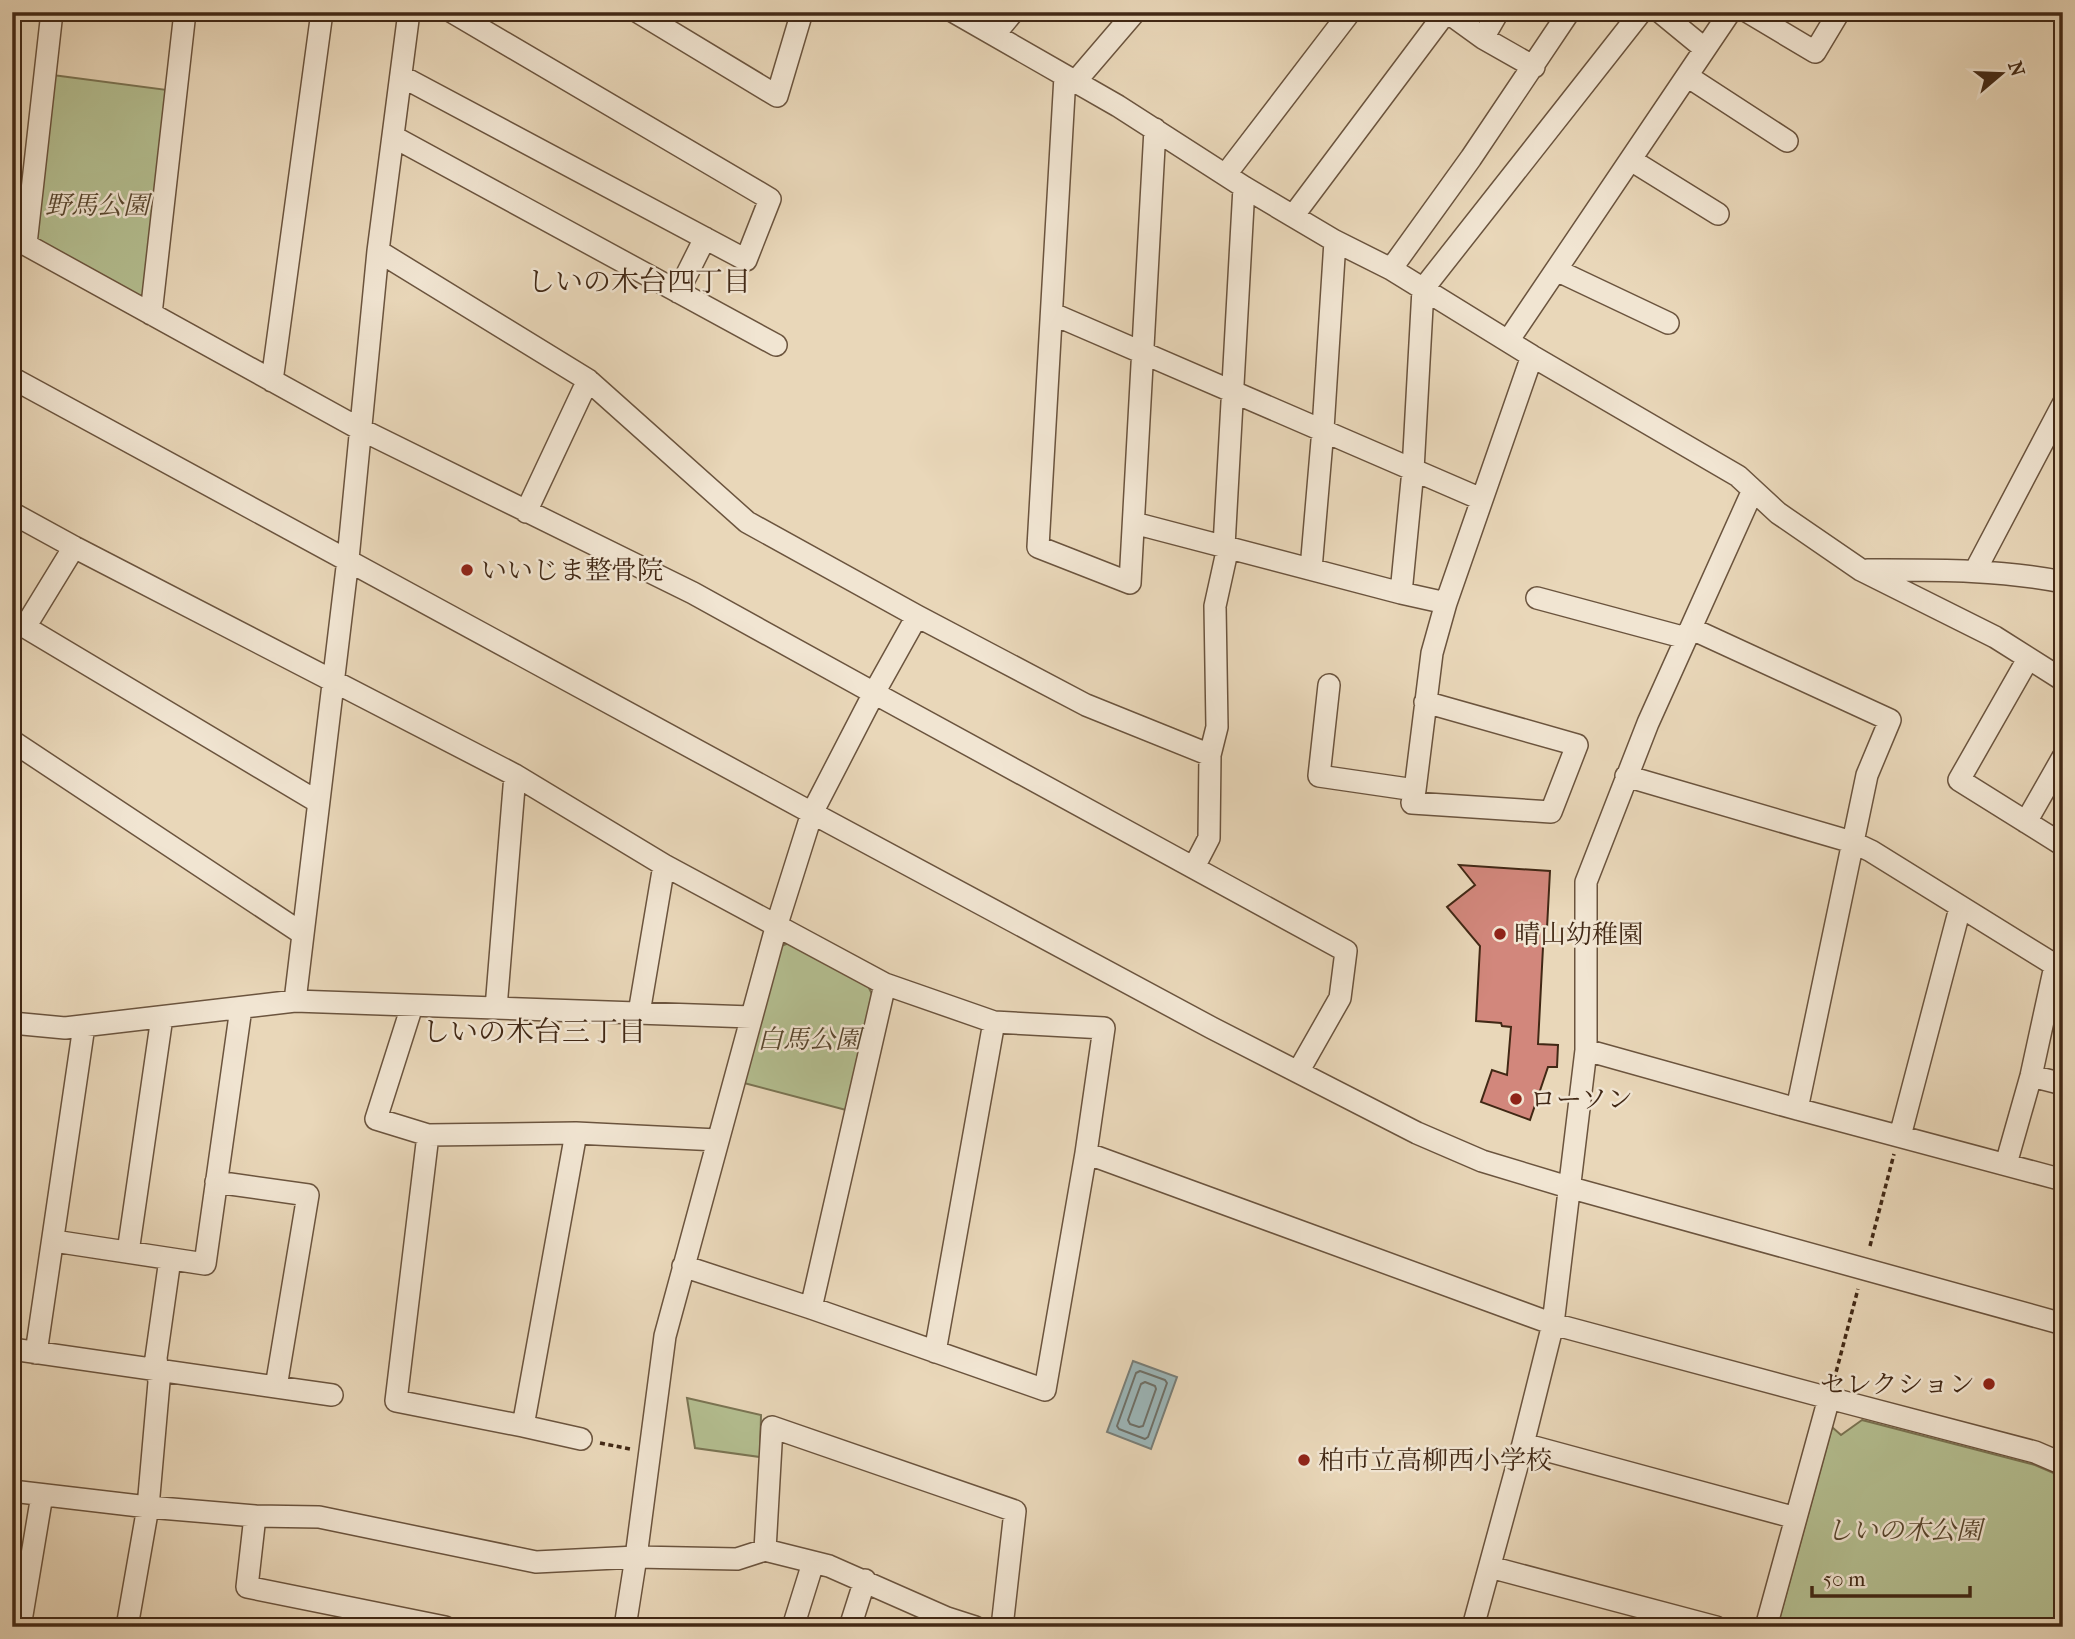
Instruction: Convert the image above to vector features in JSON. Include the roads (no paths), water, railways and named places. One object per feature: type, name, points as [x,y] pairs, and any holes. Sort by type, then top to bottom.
[{"type":"street","points":[[52,12],[19,240],[360,429],[693,593],[1346,951],[1340,998],[1298,1072]]},
{"type":"street","points":[[151,314],[185,12]]},
{"type":"street","points":[[272,381],[322,12]]},
{"type":"street","points":[[295,1001],[348,559],[378,251],[410,12]]},
{"type":"street","points":[[401,76],[746,260],[770,199],[452,12]]},
{"type":"street","points":[[638,12],[777,96],[803,12]]},
{"type":"street","points":[[954,12],[1155,129],[1244,187],[1335,241],[1391,269],[1532,356],[1738,476],[1778,513],[1861,570],[1995,637],[2063,680]]},
{"type":"street","points":[[994,35],[1013,12]]},
{"type":"street","points":[[1135,12],[1070,79],[1038,547],[1130,583],[1155,129]]},
{"type":"street","points":[[1226,174],[1350,12]]},
{"type":"street","points":[[1293,216],[1446,12],[1483,38],[1534,67]]},
{"type":"street","points":[[1483,38],[1498,12]]},
{"type":"street","points":[[1391,269],[1534,67],[1569,12]]},
{"type":"street","points":[[1660,12],[1705,49]]},
{"type":"street","points":[[1508,341],[1730,12]]},
{"type":"street","points":[[1748,12],[1815,52],[1839,12]]},
{"type":"street","points":[[1401,593],[1413,470],[1423,289],[1629,15]]},
{"type":"street","points":[[1688,76],[1787,141]]},
{"type":"street","points":[[394,137],[776,345]]},
{"type":"street","points":[[1631,160],[1718,214]]},
{"type":"street","points":[[1194,867],[1209,838],[1210,755],[1217,727],[1215,606],[1226,546],[1244,187]]},
{"type":"street","points":[[678,292],[705,238]]},
{"type":"street","points":[[1311,569],[1335,241]]},
{"type":"street","points":[[378,251],[588,380],[747,522],[1086,705],[1210,755]]},
{"type":"street","points":[[1556,270],[1668,323]]},
{"type":"street","points":[[1053,314],[1481,499]]},
{"type":"street","points":[[1425,702],[1577,745],[1551,812],[1412,803],[1415,790],[1425,702],[1432,653],[1481,499],[1532,356]]},
{"type":"street","points":[[12,378],[812,813],[1417,1133],[1482,1161],[1568,1187],[2063,1324]]},
{"type":"street","points":[[526,512],[588,380]]},
{"type":"street","points":[[1975,571],[2063,404]]},
{"type":"street","points":[[1473,1627],[1553,1324],[1586,1050],[1586,882],[1626,776],[1753,490]]},
{"type":"street","points":[[12,513],[515,775],[664,865],[885,984],[994,1022],[1104,1028],[1086,1153],[1045,1390],[683,1266]]},
{"type":"street","points":[[1134,523],[1446,603]]},
{"type":"street","points":[[74,547],[24,627],[318,803]]},
{"type":"street","points":[[1861,570],[1975,571],[2032,576],[2063,582]]},
{"type":"street","points":[[1537,598],[1689,634],[1891,720],[1867,775],[1797,1109]]},
{"type":"street","points":[[625,1627],[664,1336],[777,924],[812,813],[917,616]]},
{"type":"street","points":[[2028,659],[1959,780],[2063,845]]},
{"type":"street","points":[[1329,685],[1320,776],[1415,790]]},
{"type":"street","points":[[12,741],[303,934]]},
{"type":"street","points":[[2026,822],[2063,757]]},
{"type":"street","points":[[496,1008],[515,775]]},
{"type":"street","points":[[1626,776],[1852,842],[1871,851],[2059,968],[2006,1164]]},
{"type":"street","points":[[639,1013],[664,865]]},
{"type":"street","points":[[1900,1136],[1961,908]]},
{"type":"street","points":[[811,1308],[885,984]]},
{"type":"street","points":[[15,1028],[65,1028],[295,1001],[751,1017]]},
{"type":"street","points":[[412,1006],[376,1119],[428,1135],[576,1133],[717,1140]]},
{"type":"street","points":[[54,1241],[205,1264],[241,1008]]},
{"type":"street","points":[[128,1252],[162,1017]]},
{"type":"street","points":[[935,1352],[994,1022]]},
{"type":"street","points":[[36,1353],[84,1026]]},
{"type":"street","points":[[1586,1050],[2063,1180]]},
{"type":"street","points":[[2031,1076],[2063,1084]]},
{"type":"street","points":[[523,1426],[576,1133]]},
{"type":"street","points":[[428,1135],[396,1401],[581,1440]]},
{"type":"street","points":[[1086,1153],[1553,1324],[2035,1452],[2063,1464]]},
{"type":"street","points":[[216,1182],[308,1195],[276,1387]]},
{"type":"street","points":[[127,1627],[148,1507],[159,1382],[156,1358],[170,1259]]},
{"type":"street","points":[[12,1349],[332,1395]]},
{"type":"street","points":[[1766,1627],[1829,1398]]},
{"type":"street","points":[[765,1550],[772,1427],[1015,1511],[1002,1627]]},
{"type":"street","points":[[1523,1444],[1796,1518]]},
{"type":"street","points":[[12,1491],[148,1507],[255,1516],[318,1517],[536,1562],[636,1558],[737,1559],[765,1550],[829,1566],[947,1618],[975,1627]]},
{"type":"street","points":[[20,1627],[42,1495]]},
{"type":"street","points":[[255,1516],[247,1587],[445,1627]]},
{"type":"street","points":[[793,1627],[813,1563]]},
{"type":"street","points":[[1490,1567],[1716,1627]]},
{"type":"street","points":[[850,1627],[865,1580]]},
{"type":"water","points":[[1133,1361],[1177,1377],[1151,1449],[1107,1432]]},
{"type":"place","name":"いいじま整骨院","points":[[467,570]]},
{"type":"place","name":"晴山幼稚園","points":[[1500,934]]},
{"type":"place","name":"ローソン","points":[[1516,1099]]},
{"type":"place","name":"セレクション","points":[[1989,1384]]},
{"type":"place","name":"柏市立高柳西小学校","points":[[1304,1460]]},
{"type":"district","name":"しいの木台四丁目","points":[[639,281]]},
{"type":"district","name":"しいの木台三丁目","points":[[534,1031]]},
{"type":"park label","name":"野馬公園","points":[[97,205]]},
{"type":"park label","name":"白馬公園","points":[[809,1039]]},
{"type":"park label","name":"しいの木公園","points":[[1904,1530]]}]
